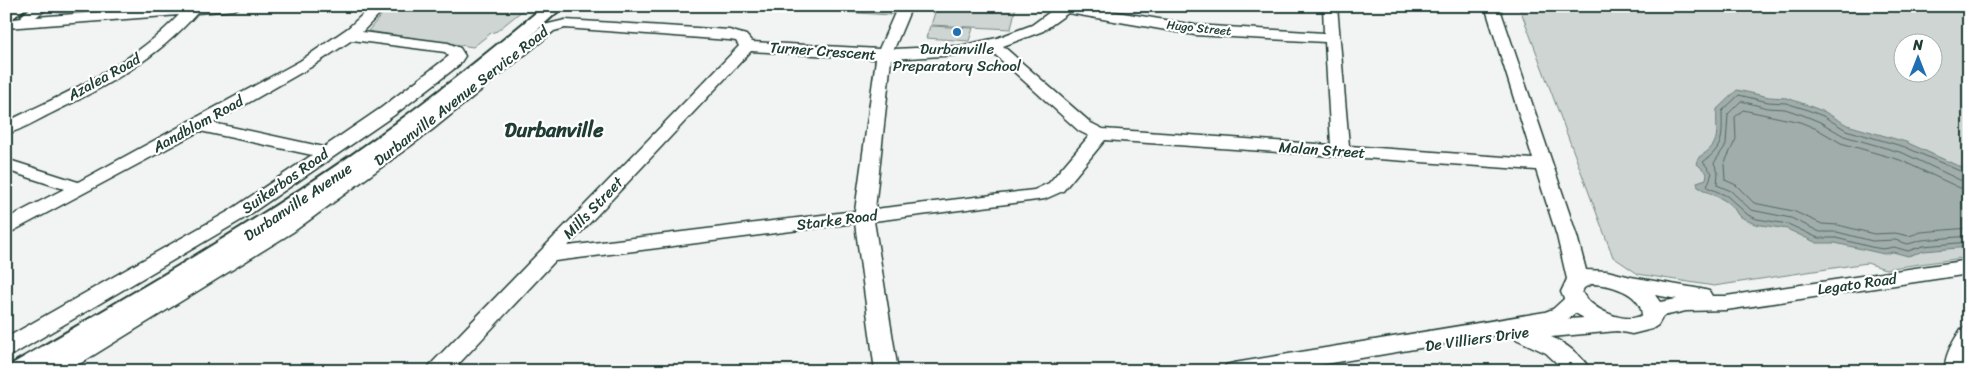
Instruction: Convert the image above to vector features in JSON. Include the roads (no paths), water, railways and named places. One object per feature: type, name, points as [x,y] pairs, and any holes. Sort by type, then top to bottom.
[{"type":"main road","name":"Durbanville Avenue","points":[[6,361],[151,279],[312,177],[433,90],[537,6]]},
{"type":"main road","name":"Durbanville Avenue","points":[[22,371],[180,278],[331,180],[454,90],[555,6]]},
{"type":"street","points":[[13,19],[43,6]]},
{"type":"street","points":[[13,19],[190,11],[234,6]]},
{"type":"street","name":"Aandblom Road","points":[[6,227],[198,125],[349,35],[366,23],[380,6]]},
{"type":"street","points":[[887,371],[864,217],[884,55],[904,6]]},
{"type":"street","points":[[1330,6],[1340,151]]},
{"type":"street","points":[[1492,6],[1567,236],[1576,290],[1591,314],[1615,324]]},
{"type":"street","name":"Turner Crescent","points":[[747,46],[884,55],[944,53],[992,44],[1031,30],[1051,20],[1068,7]]},
{"type":"street","name":"Hugo Street","points":[[1068,7],[1129,20],[1195,30],[1332,38]]},
{"type":"street","name":"Azalea Road","points":[[6,129],[137,59],[168,36],[190,11]]},
{"type":"street","name":"Durbanville Avenue Service Road","points":[[50,371],[286,228],[426,126],[549,28],[565,24],[729,35],[742,38],[747,46]]},
{"type":"street","name":"Suikerbos Road","points":[[6,348],[236,215],[386,112],[453,62],[457,56],[455,51],[448,48],[349,35]]},
{"type":"street","points":[[992,44],[1085,127],[1100,134]]},
{"type":"street","name":"Mills Street","points":[[438,371],[747,46]]},
{"type":"street","points":[[198,125],[326,153]]},
{"type":"street","name":"Malan Street","points":[[1100,134],[1544,165]]},
{"type":"street","name":"Starke Road","points":[[548,255],[1038,195],[1056,187],[1100,134]]},
{"type":"street","points":[[6,164],[79,188]]},
{"type":"street","points":[[1567,236],[1580,254],[1619,281],[1645,296],[1651,303],[1654,311]]},
{"type":"street","name":"Legato Road","points":[[1654,311],[1686,304],[1726,303],[1969,267]]},
{"type":"street","points":[[1576,290],[1586,278],[1598,276],[1619,281]]},
{"type":"street","name":"Legato Road","points":[[1619,281],[1679,294],[1746,300]]},
{"type":"street","name":"De Villiers Drive","points":[[1339,355],[1354,350],[1549,319],[1561,314],[1576,290]]},
{"type":"street","name":"De Villiers Drive","points":[[1234,371],[1339,355],[1378,352],[1567,327],[1615,324],[1638,325],[1647,322],[1652,317],[1654,311]]},
{"type":"street","points":[[1561,352],[1560,336],[1567,327]]},
{"type":"street","points":[[1523,334],[1546,342],[1561,352],[1580,371]]},
{"type":"street","points":[[1957,371],[1956,360],[1969,334]]},
{"type":"water","points":[[1737,90],[1769,97],[1787,98],[1825,112],[1847,125],[1906,142],[1969,171],[1969,247],[1924,251],[1908,256],[1893,252],[1884,254],[1835,243],[1817,243],[1787,229],[1755,224],[1738,215],[1733,207],[1724,200],[1698,187],[1697,182],[1706,179],[1707,173],[1697,164],[1699,157],[1707,152],[1715,142],[1717,109]]},
{"type":"place","name":"Durbanville Preparatory School","points":[[957,32]]},
{"type":"district","name":"Durbanville","points":[[554,130]]}]
